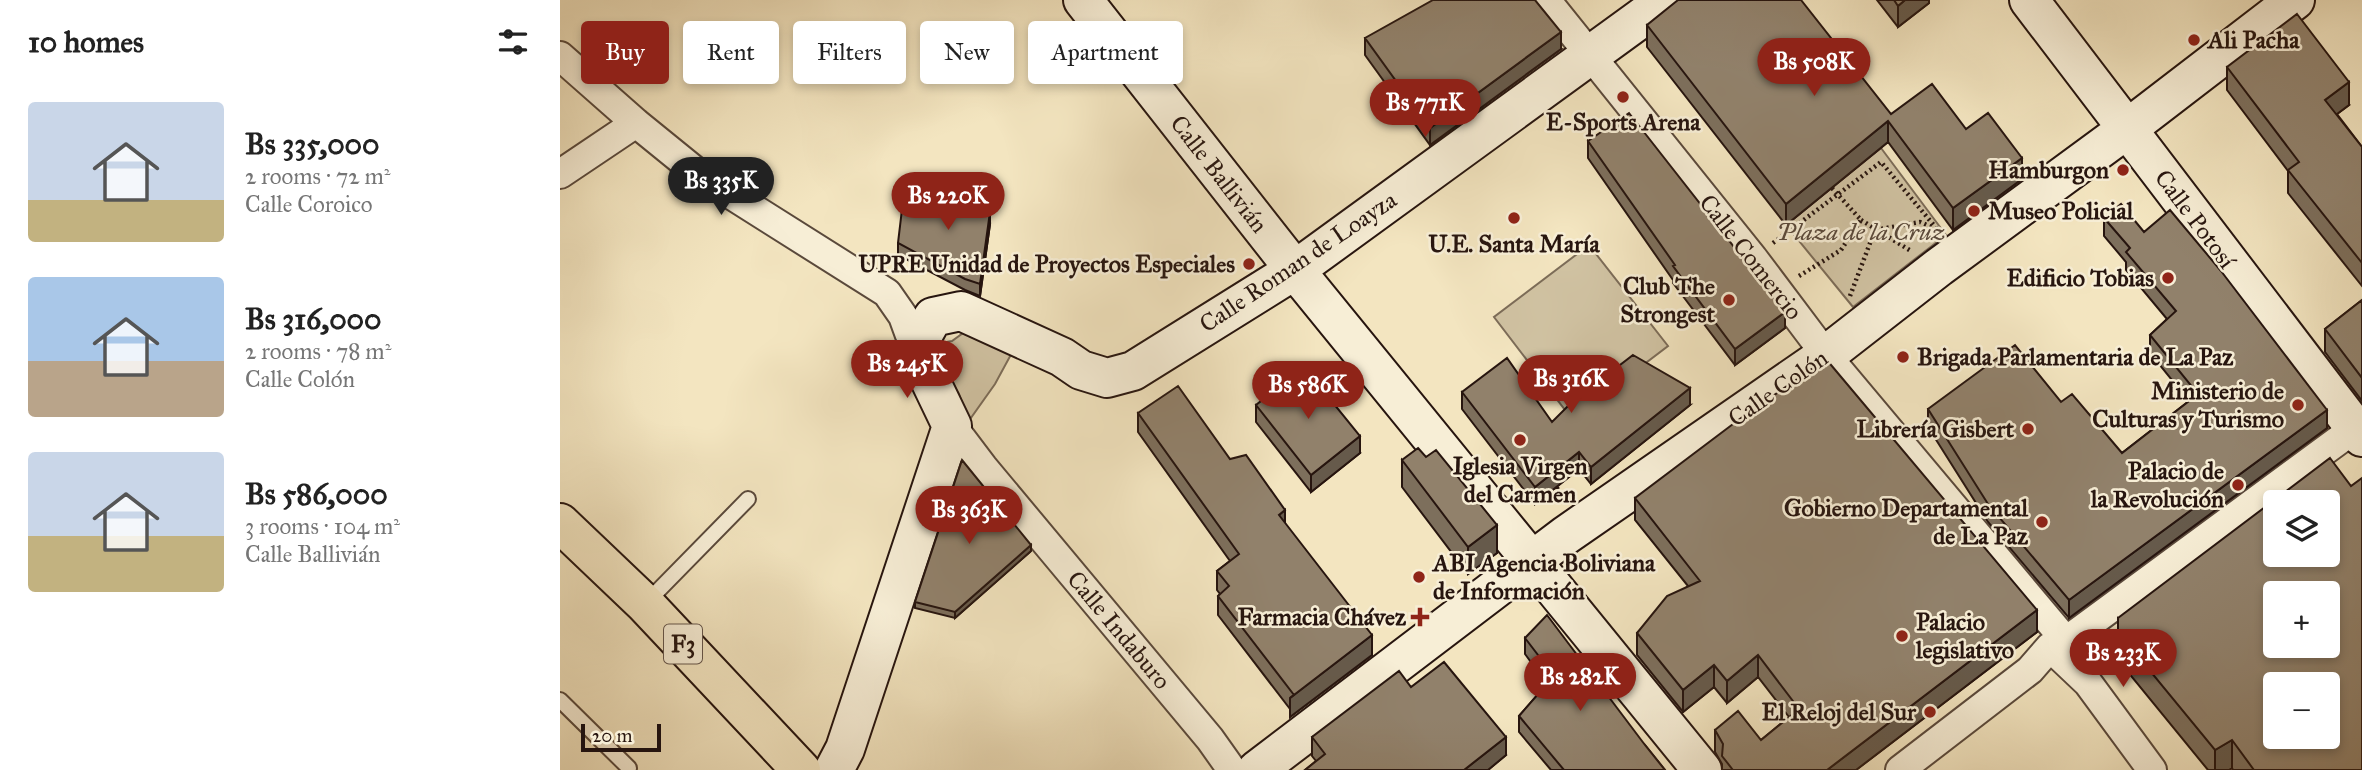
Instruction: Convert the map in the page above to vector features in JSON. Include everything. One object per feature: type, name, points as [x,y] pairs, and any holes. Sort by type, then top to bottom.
[{"type":"main road","name":"Calle Ballivián","points":[[1083,0],[1295,270],[1702,770]]},
{"type":"main road","name":"Calle Roman de Loayza","points":[[915,349],[933,317],[961,311],[1062,357],[1081,370],[1107,378],[1133,371],[1295,270],[1666,0]]},
{"type":"main road","name":"Calle Potosí","points":[[2029,0],[2360,430]]},
{"type":"main road","name":"Calle Colón","points":[[1257,770],[1566,535],[1826,355],[1938,248],[2127,129],[2295,0]]},
{"type":"main road","name":"Calle Indaburo","points":[[915,349],[952,426]]},
{"type":"main road","points":[[834,770],[845,749],[952,426]]},
{"type":"main road","name":"F3","points":[[560,523],[645,604],[801,770]]},
{"type":"street","name":"Calle Comercio","points":[[1546,0],[2058,644],[2152,770]]},
{"type":"street","points":[[560,57],[701,175],[887,293],[903,316],[915,349]]},
{"type":"street","points":[[560,174],[636,123]]},
{"type":"street","name":"Calle Indaburo","points":[[952,426],[983,467],[1210,739],[1232,770]]},
{"type":"street","points":[[1900,770],[2030,670],[2058,644],[2360,430]]},
{"type":"lane","points":[[645,604],[748,499]]},
{"type":"lane","points":[[560,700],[629,768]]},
{"type":"path","points":[[1753,258],[1881,162],[1938,248]]},
{"type":"path","points":[[1831,187],[1861,220],[1875,230],[1938,248]]},
{"type":"path","points":[[1778,290],[1841,250],[1861,220]]},
{"type":"path","points":[[1875,230],[1920,222]]},
{"type":"green space","name":"Plaza de la Cruz","points":[[1881,148],[1946,235],[1853,307],[1786,225]]},
{"type":"green space","points":[[1589,245],[1668,346],[1572,419],[1494,317]]},
{"type":"green space","points":[[970,328],[1014,349],[995,384],[968,422],[959,394],[931,345],[952,341]]},
{"type":"building","points":[[1433,0],[1535,0],[1561,32],[1430,128],[1365,38]]},
{"type":"building","points":[[1678,0],[1801,0],[1891,114],[1932,84],[1966,129],[1988,113],[2022,158],[1953,208],[1888,121],[1786,204],[1647,25]]},
{"type":"building","points":[[1894,0],[1905,0],[1898,6]]},
{"type":"building","points":[[2297,14],[2349,82],[2325,100],[2362,147],[2362,263],[2288,170],[2299,162],[2227,67]]},
{"type":"building","points":[[1629,113],[1785,312],[1735,349],[1673,266],[1675,265],[1588,141]]},
{"type":"building","points":[[977,194],[986,199],[990,212],[980,284],[965,279],[898,243],[903,201]]},
{"type":"building","points":[[2121,204],[2144,232],[2170,210],[2221,271],[2327,410],[2069,600],[1988,504],[1928,409],[2015,345],[2061,402],[2072,394],[2122,453],[2198,394],[2150,335],[2176,311],[2126,252],[2130,248],[2104,218]]},
{"type":"building","points":[[2362,300],[2362,378],[2325,329]]},
{"type":"building","points":[[1633,355],[1690,388],[1591,467],[1579,452],[1535,487],[1462,392],[1507,358],[1552,422],[1572,402]]},
{"type":"building","points":[[1826,359],[2037,610],[1827,770],[1733,770],[1722,756],[1723,744],[1715,730],[1738,711],[1761,740],[1799,709],[1758,655],[1727,681],[1714,665],[1683,690],[1637,633],[1667,596],[1700,581],[1635,498],[1741,418]]},
{"type":"building","points":[[1304,367],[1360,436],[1311,475],[1256,405]]},
{"type":"building","points":[[1178,386],[1230,459],[1246,455],[1285,510],[1279,515],[1372,635],[1294,695],[1218,596],[1229,586],[1217,571],[1239,554],[1138,413]]},
{"type":"building","points":[[1418,448],[1426,457],[1436,450],[1497,525],[1468,547],[1402,460]]},
{"type":"building","points":[[2330,458],[2351,486],[2362,478],[2362,770],[2254,770],[2232,740],[2215,750],[2118,632],[2118,618],[2263,509],[2263,567],[2340,567],[2340,490],[2288,490]]},
{"type":"building","points":[[962,460],[1031,545],[955,612],[915,602]]},
{"type":"building","points":[[1547,615],[1665,770],[1564,770],[1519,716],[1554,676],[1525,638]]},
{"type":"building","points":[[1444,662],[1506,737],[1464,770],[1305,770],[1325,754],[1312,737],[1399,671],[1411,687]]},
{"type":"place","name":"Ali Pacha","points":[[2194,40]]},
{"type":"place","name":"E-Sports Arena","points":[[1623,97]]},
{"type":"place","name":"Hamburgon","points":[[2123,170]]},
{"type":"place","name":"Museo Policial","points":[[1974,211]]},
{"type":"place","name":"U.E. Santa María","points":[[1514,218]]},
{"type":"place","name":"UPRE Unidad de Proyectos Especiales","points":[[1249,264]]},
{"type":"place","name":"Edificio Tobias","points":[[2168,278]]},
{"type":"place","name":"Club The Strongest","points":[[1729,300]]},
{"type":"place","name":"Brigada Parlamentaria de La Paz","points":[[1903,357]]},
{"type":"place","name":"Ministerio de Culturas y Turismo","points":[[2298,405]]},
{"type":"place","name":"Librería Gisbert","points":[[2028,429]]},
{"type":"place","name":"Iglesia Virgen del Carmen","points":[[1520,440]]},
{"type":"place","name":"Palacio de la Revolución","points":[[2238,485]]},
{"type":"place","name":"Gobierno Departamental de La Paz","points":[[2042,522]]},
{"type":"place","name":"ABI Agencia Boliviana de Información","points":[[1419,577]]},
{"type":"place","name":"Farmacia Chávez","points":[[1420,617]]},
{"type":"place","name":"Palacio legislativo","points":[[1902,636]]},
{"type":"place","name":"El Reloj del Sur","points":[[1930,712]]}]
